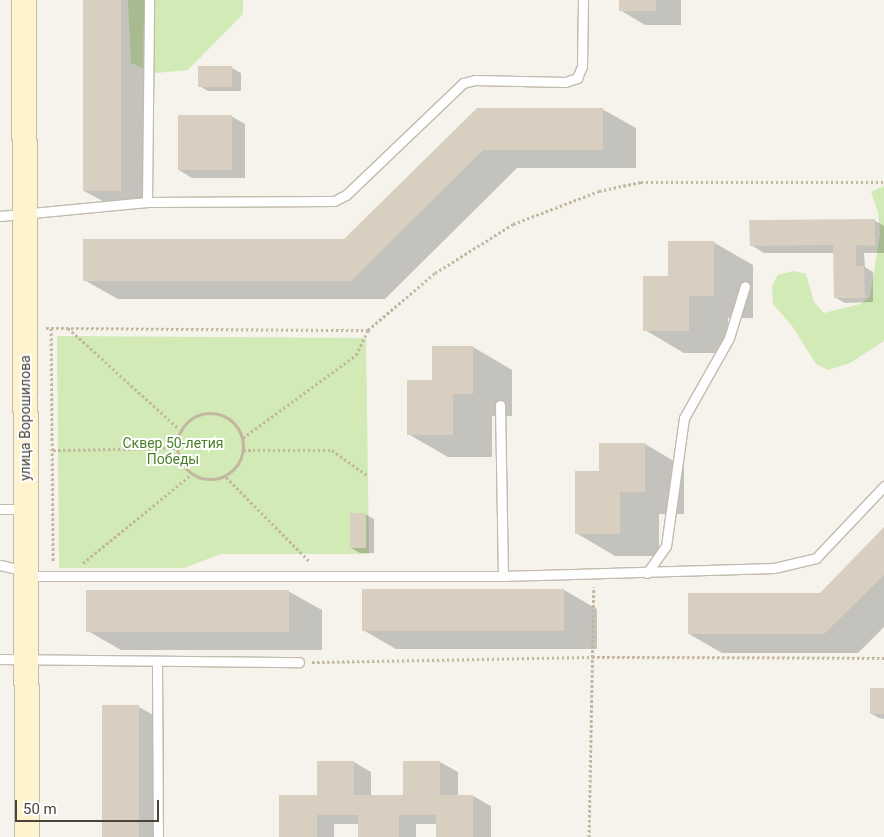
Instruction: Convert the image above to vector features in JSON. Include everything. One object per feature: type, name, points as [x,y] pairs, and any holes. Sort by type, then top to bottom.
[{"type":"main road","name":"улица Ворошилова","points":[[24,0],[26,837]]},
{"type":"lane","points":[[147,202],[149,0]]},
{"type":"lane","points":[[0,216],[25,216],[147,202],[328,202],[341,199],[462,83],[475,80],[566,82],[577,78],[582,66],[583,0]]},
{"type":"lane","points":[[647,573],[666,546],[684,418],[729,338],[745,286]]},
{"type":"lane","points":[[500,405],[503,576]]},
{"type":"lane","points":[[0,565],[17,569],[26,576],[503,576],[774,568],[809,561],[822,553],[884,486]]},
{"type":"lane","points":[[0,509],[26,509]]},
{"type":"lane","points":[[0,659],[299,662]]},
{"type":"lane","points":[[157,661],[158,837]]},
{"type":"path","points":[[243,438],[356,354],[368,330],[435,273],[513,224],[599,191],[641,182],[884,182]]},
{"type":"path","points":[[25,328],[368,330]]},
{"type":"path","points":[[51,328],[53,576]]},
{"type":"path","points":[[68,328],[179,429]]},
{"type":"path","points":[[214,411],[233,420],[243,438],[243,450],[233,470],[226,477],[213,480],[191,475],[175,448],[179,429],[194,415],[214,411]]},
{"type":"path","points":[[52,450],[175,448]]},
{"type":"path","points":[[243,450],[332,450],[368,476]]},
{"type":"path","points":[[67,576],[191,475]]},
{"type":"path","points":[[226,477],[324,576]]},
{"type":"path","points":[[589,837],[594,574]]},
{"type":"path","points":[[299,662],[592,658],[884,658]]},
{"type":"green space","points":[[128,0],[243,0],[243,14],[188,70],[156,73],[131,63]]},
{"type":"green space","points":[[884,186],[884,341],[850,363],[828,370],[816,364],[792,326],[773,304],[772,286],[778,275],[794,271],[806,274],[814,302],[824,313],[860,304],[870,297],[880,233],[878,212],[871,192]]},
{"type":"green space","name":"Сквер 50-летия Победы","points":[[57,336],[366,338],[369,554],[221,554],[184,568],[59,568]]},
{"type":"building","points":[[83,0],[121,0],[121,191],[83,191]]},
{"type":"building","points":[[619,0],[656,0],[656,11],[619,11]]},
{"type":"building","points":[[198,66],[232,66],[232,87],[198,87]]},
{"type":"building","points":[[477,108],[603,108],[603,150],[483,150],[351,281],[83,281],[83,239],[344,239]]},
{"type":"building","points":[[178,115],[232,115],[232,170],[178,170]]},
{"type":"building","points":[[875,219],[875,246],[856,245],[856,266],[864,266],[865,298],[834,298],[833,245],[750,246],[749,220]]},
{"type":"building","points":[[668,241],[714,241],[714,296],[689,296],[689,331],[643,331],[643,276],[668,276]]},
{"type":"building","points":[[432,346],[473,346],[473,394],[453,394],[453,435],[407,435],[407,380],[432,380]]},
{"type":"building","points":[[599,443],[645,443],[645,492],[620,492],[620,534],[575,534],[575,471],[599,471]]},
{"type":"building","points":[[350,513],[366,513],[366,548],[350,548]]},
{"type":"building","points":[[884,527],[884,575],[824,634],[688,634],[688,593],[820,593]]},
{"type":"building","points":[[362,589],[564,589],[564,631],[362,631]]},
{"type":"building","points":[[86,590],[289,590],[289,632],[86,632]]},
{"type":"building","points":[[870,688],[884,688],[884,714],[870,714]]},
{"type":"building","points":[[102,705],[139,705],[139,837],[102,837]]},
{"type":"building","points":[[317,761],[354,761],[354,795],[403,795],[403,761],[440,761],[440,795],[473,795],[473,837],[436,837],[436,815],[399,815],[399,837],[358,837],[358,815],[317,815],[317,837],[279,837],[279,795],[317,795]]}]
